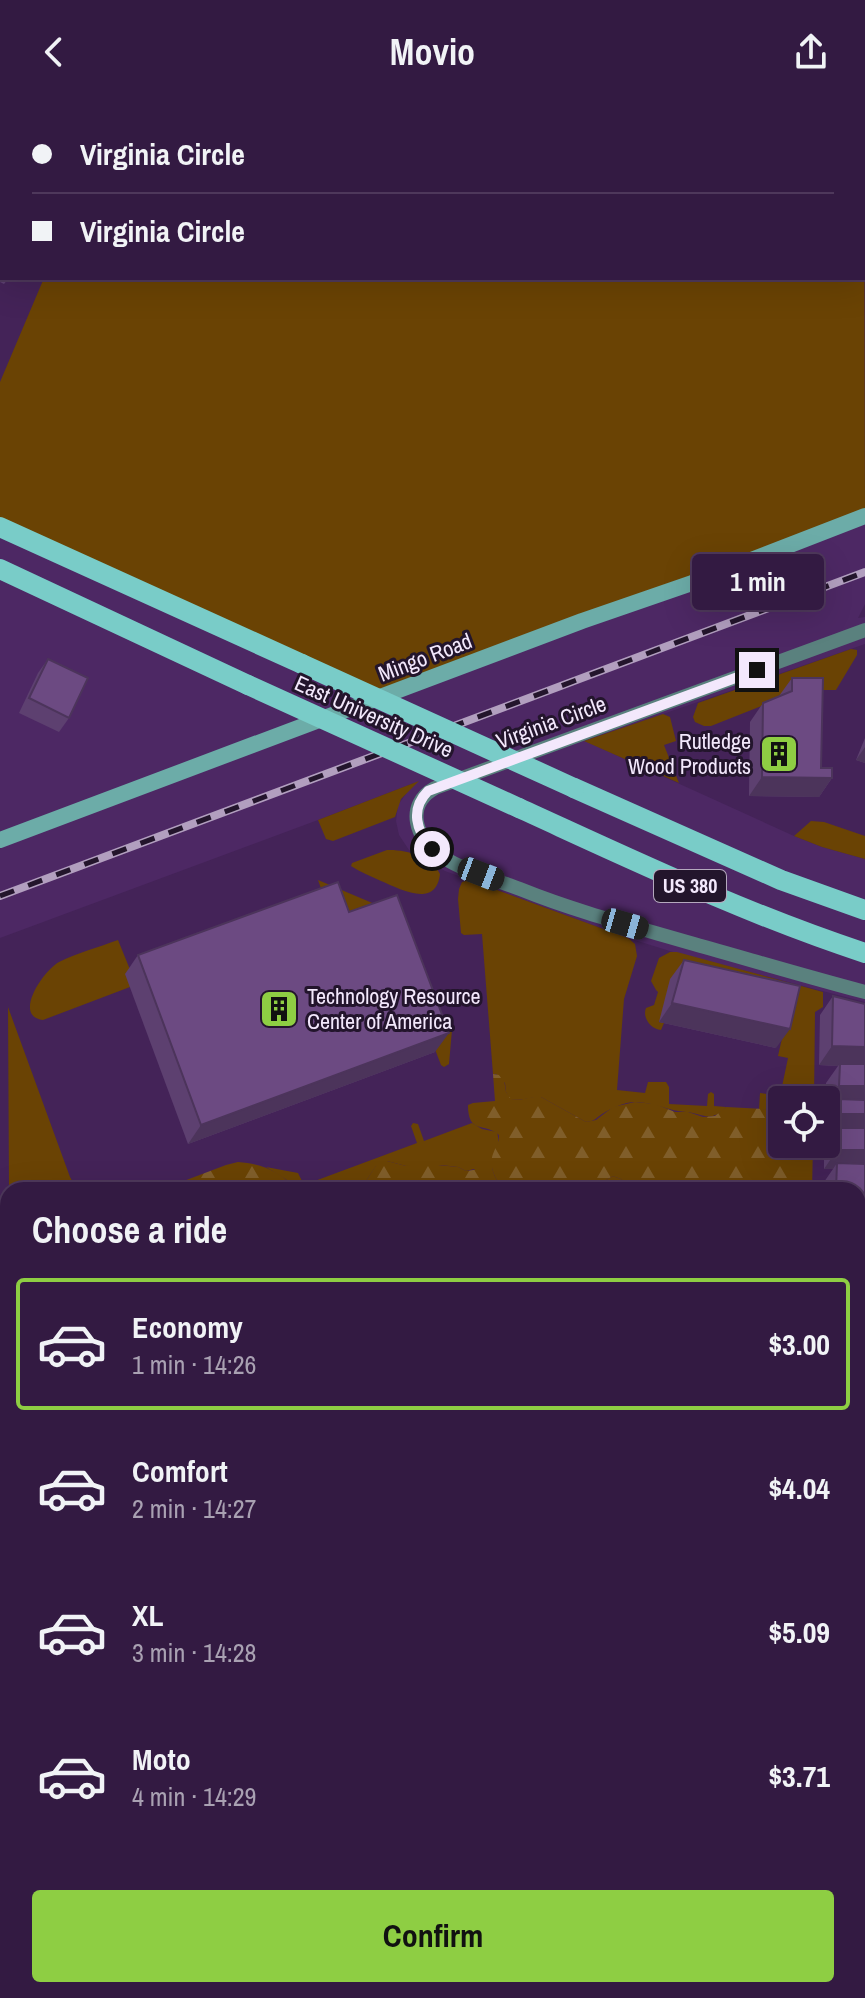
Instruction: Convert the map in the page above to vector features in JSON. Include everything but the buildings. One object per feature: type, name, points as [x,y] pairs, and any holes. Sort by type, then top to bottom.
[{"type":"main road","name":"East University Drive","points":[[0,527],[753,869],[865,910]]},
{"type":"main road","name":"East University Drive","points":[[0,569],[737,907],[865,953]]},
{"type":"street","name":"Mingo Road","points":[[0,840],[865,516]]},
{"type":"street","name":"Virginia Circle","points":[[865,630],[435,788],[428,791],[419,803],[416,816],[418,828],[427,844],[458,865],[595,916],[865,992]]},
{"type":"shaded area","points":[[865,516],[865,604],[858,618],[865,617],[865,644],[585,741],[794,836],[865,859],[865,1002],[628,938],[445,871],[409,850],[399,835],[396,821],[398,805],[414,783],[0,938],[0,528]]},
{"type":"green space","points":[[43,280],[864,280],[865,516],[376,699],[0,527],[0,382]]},
{"type":"green space","points":[[851,649],[857,650],[857,655],[836,690],[810,690],[711,726],[695,722],[693,717],[698,703]]},
{"type":"green space","points":[[663,714],[670,717],[676,741],[664,745],[679,783],[584,741]]},
{"type":"green space","points":[[419,781],[401,799],[395,817],[333,841],[326,839],[318,820]]},
{"type":"green space","points":[[811,821],[824,822],[865,836],[865,859],[794,836]]},
{"type":"green space","points":[[387,850],[410,853],[431,863],[440,874],[437,885],[425,894],[416,894],[351,866]]},
{"type":"green space","points":[[318,880],[403,916],[336,931]]},
{"type":"green space","points":[[470,880],[628,938],[635,944],[637,956],[624,999],[617,1090],[645,1093],[648,1082],[666,1082],[669,1104],[707,1106],[711,1092],[714,1094],[714,1106],[726,1107],[715,1115],[706,1116],[633,1102],[614,1107],[586,1122],[541,1097],[510,1099],[505,1083],[493,1074],[482,934],[461,933],[459,889],[462,882]]},
{"type":"green space","points":[[118,940],[131,972],[130,987],[43,1020],[34,1017],[30,1002],[39,983],[53,967],[73,956]]},
{"type":"green space","points":[[677,952],[823,992],[823,1007],[815,1012],[814,1086],[782,1086],[788,1058],[778,1056],[790,1003],[659,1022],[664,1023],[661,1030],[651,1025],[645,1012],[646,1008],[654,1005],[658,992],[651,981],[659,958]]},
{"type":"green space","points":[[8,1007],[73,1182],[9,1182]]},
{"type":"green space","points":[[447,1024],[452,1030],[449,1064],[444,1067],[428,1031]]},
{"type":"green space","points":[[493,1074],[504,1080],[511,1099],[541,1097],[586,1122],[596,1120],[613,1107],[635,1102],[703,1117],[715,1116],[726,1107],[768,1109],[768,1158],[813,1158],[812,1182],[625,1182],[613,1176],[603,1182],[499,1182],[491,1164],[499,1135],[471,1121],[468,1105],[495,1101]]},
{"type":"green space","points":[[760,1093],[768,1094],[768,1109],[759,1109]]},
{"type":"green space","points":[[472,1123],[497,1132],[492,1163],[499,1182],[488,1182],[474,1169],[466,1171],[441,1165],[406,1166],[387,1161],[376,1166],[364,1182],[312,1182],[417,1143],[411,1126],[418,1124],[424,1141]]},
{"type":"green space","points":[[379,1161],[387,1161],[406,1166],[418,1163],[458,1167],[466,1171],[480,1169],[492,1182],[364,1182]]},
{"type":"green space","points":[[238,1162],[255,1165],[270,1170],[288,1182],[181,1182]]},
{"type":"green space","points":[[266,1167],[298,1173],[302,1182],[289,1182]]},
{"type":"green space","points":[[613,1176],[625,1182],[603,1182]]},
{"type":"railway","points":[[0,896],[865,572]]},
{"type":"place","name":"Rutledge Wood Products","points":[[779,754]]},
{"type":"place","name":"Technology Resource Center of America","points":[[279,1009]]},
{"type":"route","points":[[432,849],[423,839],[416,821],[419,803],[428,791],[757,670]]}]
